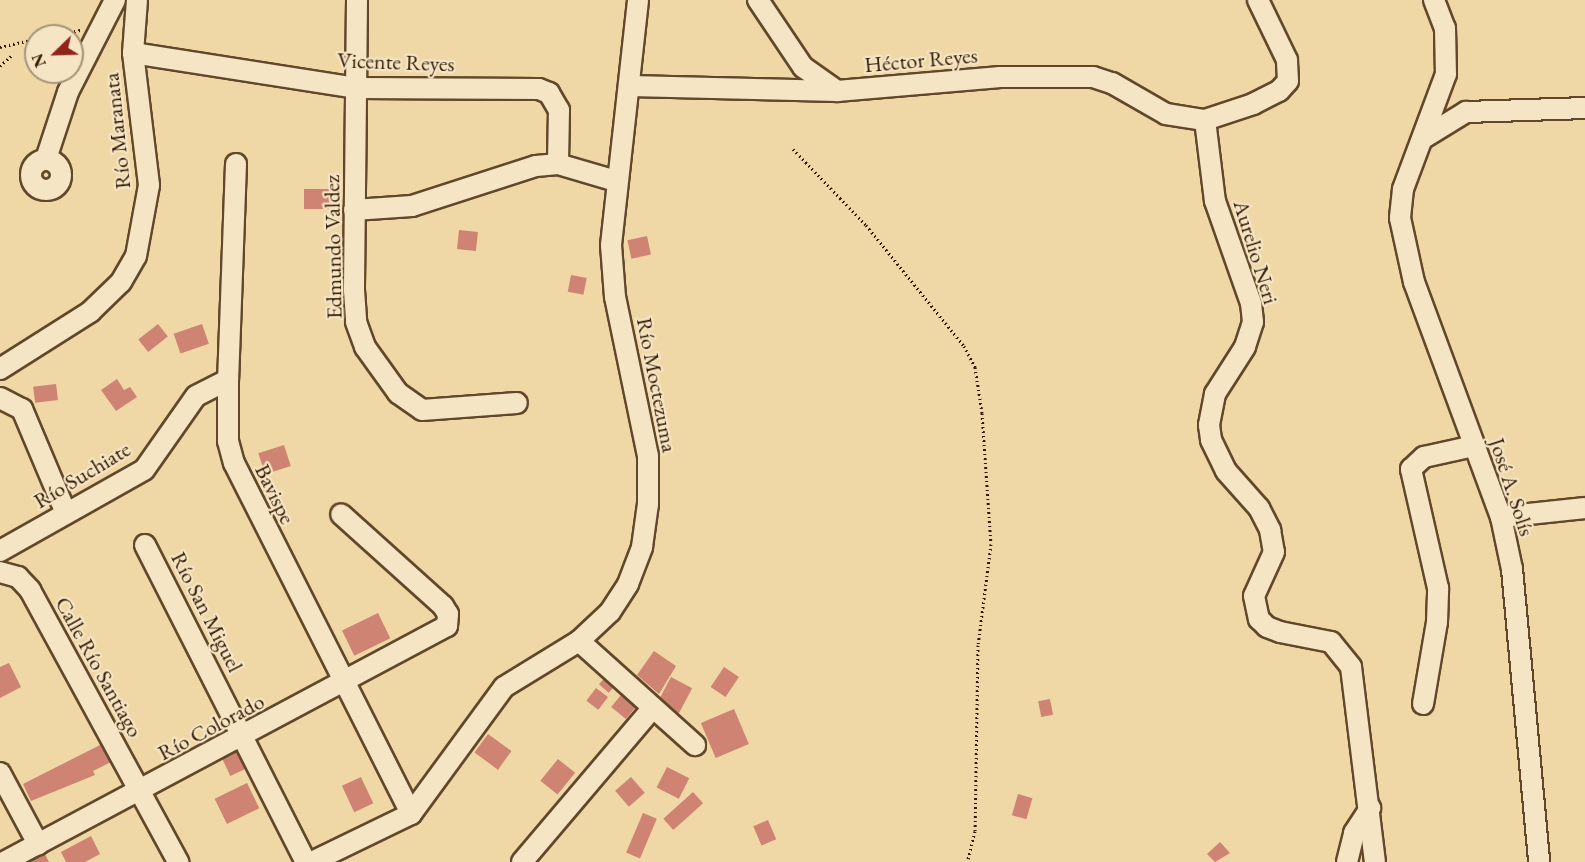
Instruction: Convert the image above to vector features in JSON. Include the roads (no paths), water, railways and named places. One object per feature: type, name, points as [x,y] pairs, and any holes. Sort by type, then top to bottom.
[{"type":"street","points":[[46,159],[68,92],[115,0]]},
{"type":"street","name":"Río Maranata","points":[[0,369],[90,312],[121,282],[136,256],[149,185],[133,53],[137,0]]},
{"type":"street","name":"Edmundo Valdez","points":[[357,0],[354,210],[356,322],[365,347],[398,393],[422,410],[437,412],[517,403]]},
{"type":"street","name":"Río Moctezuma","points":[[312,862],[411,814],[504,687],[579,641],[610,612],[628,584],[642,547],[648,504],[648,456],[615,297],[611,245],[616,181],[630,86],[638,0]]},
{"type":"street","points":[[758,0],[804,67],[837,91]]},
{"type":"street","points":[[1205,120],[1253,104],[1279,91],[1288,81],[1287,60],[1258,0]]},
{"type":"street","name":"José A. Solís","points":[[1439,4],[1448,49],[1446,74],[1403,189],[1400,218],[1405,250],[1501,518],[1521,636],[1539,862]]},
{"type":"street","name":"Vicente Reyes","points":[[133,53],[357,88],[539,89],[549,93],[559,110],[558,164]]},
{"type":"street","name":"Héctor Reyes","points":[[630,86],[837,91],[1000,77],[1093,77],[1112,83],[1166,114],[1205,120]]},
{"type":"street","points":[[1422,139],[1466,112],[1585,108]]},
{"type":"street","name":"Aurelio Neri","points":[[1205,120],[1215,201],[1251,303],[1251,336],[1215,394],[1209,425],[1216,455],[1239,487],[1259,508],[1273,541],[1271,563],[1254,596],[1259,619],[1280,632],[1331,642],[1351,667],[1375,862]]},
{"type":"street","name":"Bavispe","points":[[236,164],[228,441],[234,463],[411,814]]},
{"type":"street","points":[[354,210],[412,206],[516,170],[558,164],[616,181]]},
{"type":"street","name":"Río Suchiate","points":[[0,551],[144,470],[196,396],[228,380]]},
{"type":"street","points":[[0,398],[22,409],[66,513]]},
{"type":"street","points":[[1424,704],[1437,622],[1438,588],[1411,469],[1424,458],[1474,446]]},
{"type":"street","points":[[1501,518],[1585,508]]},
{"type":"street","name":"Río Colorado","points":[[4,862],[440,633],[448,621],[443,606],[341,514]]},
{"type":"street","name":"Río San Miguel","points":[[145,545],[306,862]]},
{"type":"street","name":"Calle Río Santiago","points":[[0,572],[18,578],[30,590],[178,862]]},
{"type":"street","points":[[579,641],[651,710],[695,746]]},
{"type":"street","points":[[522,862],[651,710]]},
{"type":"street","points":[[0,773],[38,844]]},
{"type":"street","points":[[1347,862],[1354,833],[1370,808]]}]
